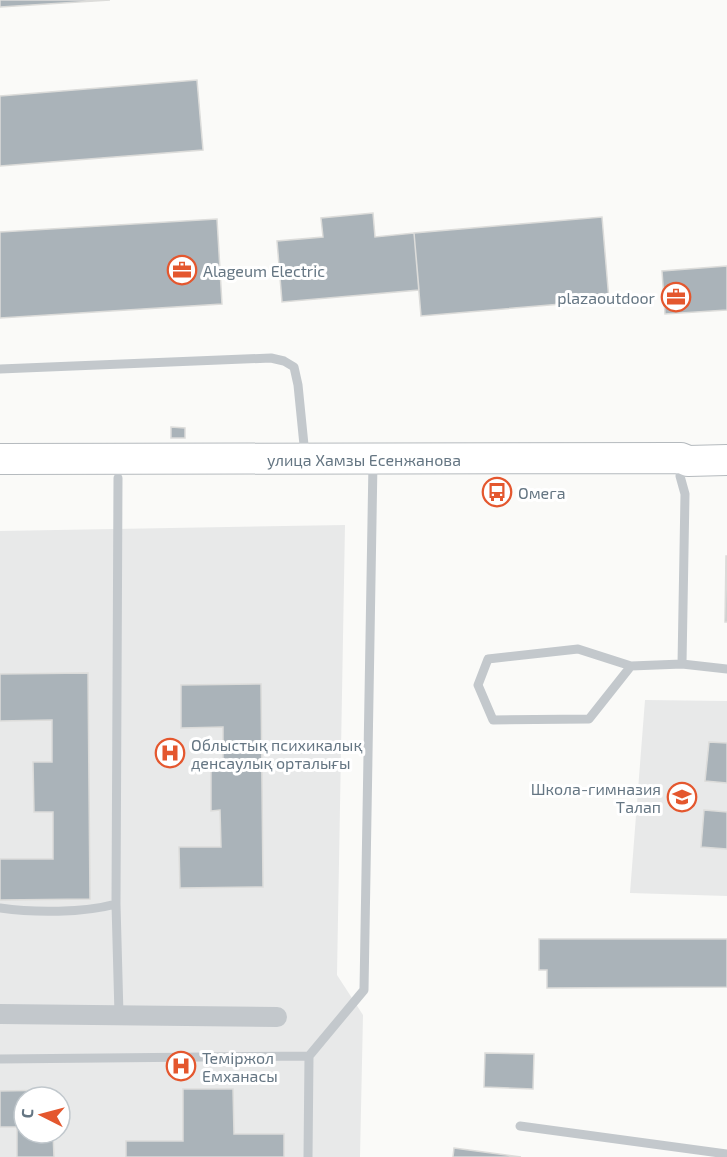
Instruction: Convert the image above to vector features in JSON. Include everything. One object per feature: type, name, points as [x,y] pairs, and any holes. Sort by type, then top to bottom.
[{"type":"main road","name":"улица Хамзы Есенжанова","points":[[0,459],[305,459],[372,468]]},
{"type":"main road","name":"улица Хамзы Есенжанова","points":[[680,467],[688,461],[727,460]]},
{"type":"main road","name":"улица Хамзы Есенжанова","points":[[0,478],[118,478],[372,468],[680,467],[727,476]]},
{"type":"street","points":[[0,1014],[277,1017]]},
{"type":"lane","points":[[0,369],[271,358],[284,360],[294,368],[296,376],[305,459]]},
{"type":"lane","points":[[680,467],[686,494],[682,664]]},
{"type":"lane","points":[[308,1157],[309,1056],[363,990],[372,468]]},
{"type":"lane","points":[[118,478],[116,904],[119,1015]]},
{"type":"lane","points":[[632,666],[589,719],[493,720],[478,685],[488,658],[578,649],[632,666],[682,664],[727,669]]},
{"type":"lane","points":[[0,908],[54,910],[104,907],[116,904]]},
{"type":"lane","points":[[0,1059],[309,1056]]},
{"type":"lane","points":[[520,1126],[727,1154]]},
{"type":"shaded area","name":"Облыстық психикалық денсаулық орталығы","points":[[345,525],[337,975],[363,1015],[360,1157],[0,1157],[0,531]]},
{"type":"shaded area","name":"Школа-гимназия Талап","points":[[645,700],[727,701],[727,896],[630,893]]},
{"type":"building","points":[[0,0],[110,0],[0,7]]},
{"type":"building","points":[[197,80],[203,150],[0,166],[0,96]]},
{"type":"building","points":[[373,213],[375,237],[414,233],[419,290],[282,302],[277,241],[323,237],[321,218]]},
{"type":"building","points":[[602,217],[609,300],[421,316],[414,233]]},
{"type":"building","points":[[217,219],[222,304],[0,318],[0,232]]},
{"type":"building","points":[[727,266],[727,310],[665,314],[662,271]]},
{"type":"building","points":[[171,427],[185,428],[185,438],[171,438]]},
{"type":"building","points":[[726,556],[727,622],[725,622]]},
{"type":"building","points":[[88,673],[90,899],[0,900],[0,859],[53,859],[53,812],[34,812],[33,762],[52,762],[52,720],[0,721],[0,674]]},
{"type":"building","points":[[261,684],[263,887],[180,888],[179,847],[221,847],[220,810],[211,811],[211,762],[223,762],[223,727],[181,728],[181,685]]},
{"type":"building","points":[[709,742],[727,743],[727,783],[705,781]]},
{"type":"building","points":[[704,810],[727,812],[727,849],[701,847]]},
{"type":"building","points":[[539,939],[727,939],[727,987],[547,988],[547,970],[539,970]]},
{"type":"building","points":[[485,1053],[534,1054],[533,1089],[484,1087]]},
{"type":"building","points":[[183,1089],[233,1089],[234,1134],[284,1134],[284,1157],[126,1157],[126,1141],[183,1141]]},
{"type":"building","points":[[0,1091],[12,1091],[12,1127],[0,1127]]},
{"type":"building","points":[[17,1145],[54,1145],[54,1157],[17,1157]]},
{"type":"building","points":[[454,1148],[521,1157],[453,1157]]},
{"type":"place","name":"Alageum Electric","points":[[182,270]]},
{"type":"place","name":"plazaoutdoor","points":[[676,297]]},
{"type":"place","name":"Омега","points":[[497,492]]},
{"type":"place","name":"Облыстық психикалық денсаулық орталығы","points":[[170,753]]},
{"type":"place","name":"Школа-гимназия Талап","points":[[682,797]]},
{"type":"place","name":"Теміржол Емханасы","points":[[181,1066]]}]
